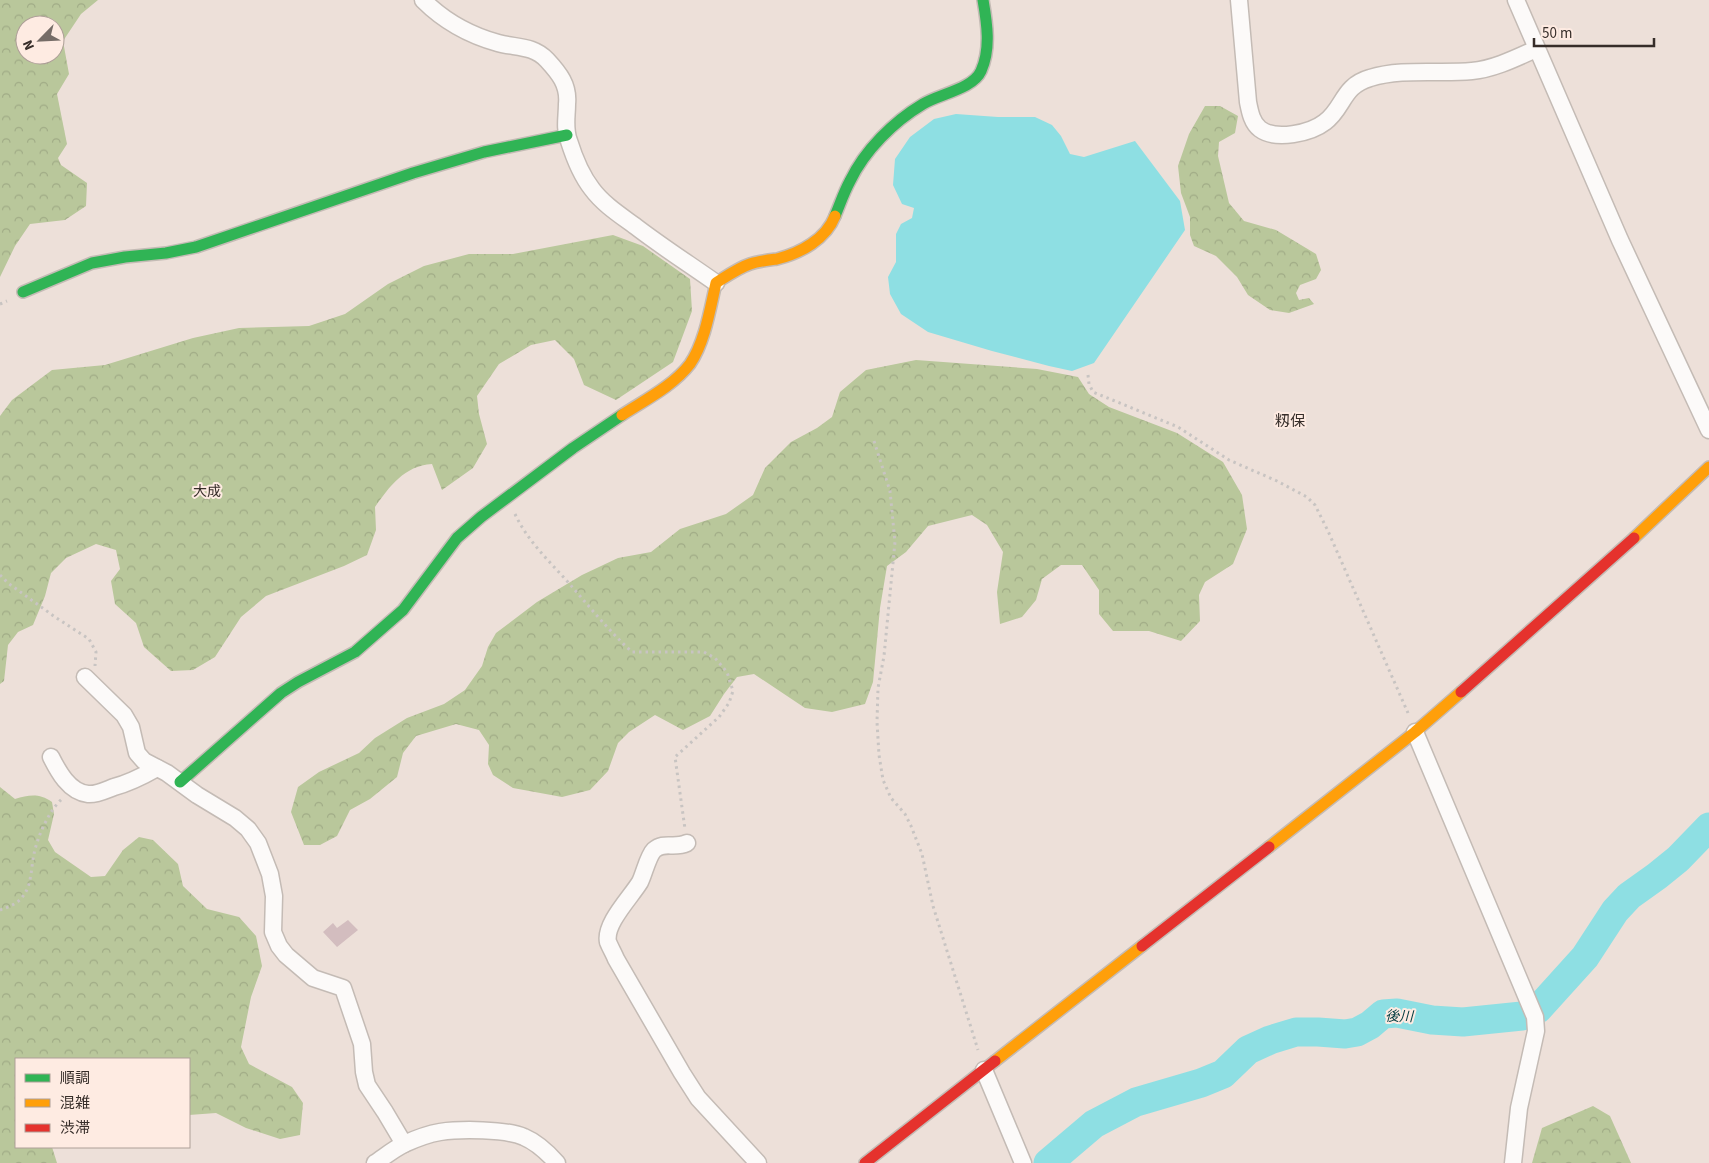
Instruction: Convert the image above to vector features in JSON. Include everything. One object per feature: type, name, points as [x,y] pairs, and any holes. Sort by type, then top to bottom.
[{"type":"street","points":[[424,0],[436,13],[461,29],[500,43],[526,47],[546,58],[561,76],[566,87],[568,102],[567,135],[581,170],[591,188],[600,199],[669,252],[716,283]]},
{"type":"street","points":[[180,782],[281,693],[355,652],[373,638],[403,610],[433,568],[458,538],[481,517],[573,448],[672,382],[690,363],[705,331],[716,283],[750,264],[798,252],[816,240],[831,226],[850,180],[867,153],[888,131],[923,104],[971,83],[982,72],[988,29],[983,0]]},
{"type":"street","points":[[1239,0],[1250,110],[1252,118],[1260,129],[1269,133],[1298,134],[1324,123],[1334,114],[1345,94],[1355,85],[1368,78],[1386,74],[1473,71],[1492,67],[1536,50]]},
{"type":"street","points":[[1516,0],[1536,50],[1620,240],[1709,430]]},
{"type":"street","points":[[24,292],[92,263],[196,247],[413,173],[484,152],[567,135]]},
{"type":"street","points":[[865,1163],[1415,732],[1501,658],[1659,515],[1709,467]]},
{"type":"street","points":[[85,677],[124,715],[131,727],[137,753],[144,761],[235,818],[248,829],[258,843],[270,874],[274,896],[273,932],[279,946],[286,955],[313,978],[342,988],[362,1044],[367,1085],[404,1144]]},
{"type":"street","points":[[1415,732],[1532,1011],[1536,1031],[1519,1108],[1512,1163]]},
{"type":"street","points":[[51,757],[66,781],[78,790],[88,794],[96,794],[122,785],[157,768]]},
{"type":"street","points":[[687,844],[678,847],[664,845],[654,851],[640,881],[624,906],[611,921],[608,940],[616,959],[698,1098],[758,1163]]},
{"type":"street","points":[[984,1070],[1024,1163]]},
{"type":"street","points":[[375,1163],[404,1144],[440,1132],[506,1132],[525,1137],[557,1163]]},
{"type":"path","points":[[1088,375],[1089,384],[1093,392],[1178,427],[1229,460],[1277,481],[1307,497],[1315,505],[1411,719],[1415,732]]},
{"type":"path","points":[[874,441],[890,491],[895,542],[884,656],[878,688],[877,722],[883,780],[891,798],[905,814],[922,854],[933,906],[984,1070]]},
{"type":"path","points":[[508,498],[521,527],[547,560],[610,632],[632,652],[704,652],[715,658],[728,672],[733,691],[729,703],[676,757],[687,844]]},
{"type":"path","points":[[0,575],[8,583],[55,617],[89,639],[96,652],[95,666],[85,677]]},
{"type":"path","points":[[0,910],[13,906],[24,896],[30,878],[34,853],[50,813],[60,800],[78,790]]},
{"type":"green space","points":[[0,0],[98,0],[81,14],[65,38],[65,15],[15,15],[15,65],[65,65],[65,52],[69,74],[57,94],[67,144],[58,158],[61,165],[87,183],[86,206],[65,220],[30,224],[15,246],[0,277]]},
{"type":"green space","points":[[1205,106],[1220,106],[1238,116],[1235,133],[1219,142],[1218,156],[1229,203],[1244,221],[1276,230],[1316,254],[1321,270],[1316,279],[1300,285],[1296,293],[1299,300],[1309,298],[1314,304],[1289,313],[1270,310],[1248,295],[1237,277],[1216,256],[1194,246],[1190,235],[1190,217],[1181,193],[1178,166],[1189,134]]},
{"type":"green space","points":[[613,235],[643,246],[690,279],[692,311],[673,362],[616,400],[584,385],[574,359],[555,340],[531,345],[499,364],[477,396],[479,414],[487,444],[473,468],[442,490],[432,464],[413,469],[399,478],[375,507],[376,530],[367,555],[344,566],[266,596],[241,617],[215,657],[193,670],[171,671],[144,647],[136,623],[115,604],[111,581],[120,569],[116,550],[96,544],[66,558],[51,573],[45,596],[33,625],[18,632],[8,645],[4,681],[0,684],[0,416],[12,400],[52,370],[105,365],[193,338],[239,328],[309,326],[345,314],[388,284],[424,266],[469,254],[513,254]]},
{"type":"green space","points":[[916,360],[1037,369],[1078,377],[1089,394],[1109,407],[1177,433],[1223,462],[1242,495],[1247,529],[1233,564],[1205,582],[1199,595],[1200,621],[1181,641],[1149,631],[1113,631],[1099,614],[1099,590],[1082,565],[1061,565],[1042,579],[1036,600],[1022,617],[1000,624],[997,592],[1003,552],[987,525],[972,515],[928,526],[906,552],[887,566],[880,608],[873,682],[865,704],[832,712],[805,708],[754,674],[737,677],[710,716],[683,730],[655,715],[629,732],[618,743],[608,771],[590,790],[562,797],[513,788],[493,775],[488,764],[489,745],[479,730],[456,724],[416,736],[403,753],[397,777],[370,799],[350,810],[337,836],[320,845],[304,845],[291,812],[298,787],[319,772],[359,753],[375,738],[407,718],[444,704],[465,690],[482,666],[488,647],[496,633],[537,602],[582,575],[618,558],[651,552],[680,529],[726,514],[753,495],[765,468],[791,442],[817,428],[832,417],[840,392],[866,370]]},
{"type":"green space","points":[[0,787],[15,799],[34,796],[43,797],[52,802],[54,814],[48,840],[55,852],[91,877],[105,876],[123,850],[139,837],[153,840],[178,864],[183,886],[207,909],[239,917],[256,936],[262,966],[251,997],[241,1047],[249,1064],[292,1087],[303,1103],[300,1135],[280,1139],[246,1128],[216,1113],[190,1115],[190,1058],[15,1058],[15,1148],[52,1148],[57,1163],[0,1163]]},
{"type":"green space","points":[[1593,1106],[1610,1116],[1631,1163],[1532,1163],[1542,1128]]},
{"type":"water","points":[[956,114],[1035,117],[1052,125],[1061,136],[1070,154],[1084,157],[1135,141],[1180,201],[1185,230],[1094,363],[1072,371],[1049,366],[928,332],[901,314],[890,294],[888,277],[896,262],[896,234],[901,224],[912,218],[914,208],[902,204],[893,185],[895,159],[910,137],[934,119]]},
{"type":"building","points":[[348,920],[358,930],[337,947],[323,932],[333,923],[337,928]]},
{"type":"waterway","name":"後川","points":[[1048,1163],[1094,1124],[1136,1102],[1201,1083],[1223,1074],[1248,1050],[1270,1040],[1296,1032],[1345,1034],[1357,1032],[1370,1025],[1383,1014],[1397,1013],[1432,1020],[1463,1022],[1522,1016],[1538,1009],[1585,957],[1615,911],[1629,896],[1678,859],[1709,827]]},
{"type":"traffic: fast","points":[[835,216],[856,170],[872,148],[891,128],[923,104],[963,87],[977,77],[984,63],[987,45],[987,27],[983,0]]},
{"type":"traffic: fast","points":[[23,292],[92,263],[196,247],[413,173],[484,152],[567,135]]},
{"type":"traffic: fast","points":[[180,782],[281,693],[355,652],[403,610],[457,538],[481,517],[573,448],[622,415]]},
{"type":"traffic: slow","points":[[622,415],[667,386],[690,364],[700,346],[716,283],[746,266],[777,259],[804,249],[826,232],[835,216]]},
{"type":"traffic: slow","points":[[1634,538],[1709,467]]},
{"type":"traffic: slow","points":[[1269,847],[1415,732],[1461,692]]},
{"type":"traffic: slow","points":[[995,1061],[1142,946]]},
{"type":"traffic: jam","points":[[1461,692],[1634,538]]},
{"type":"traffic: jam","points":[[1142,946],[1269,847]]},
{"type":"traffic: jam","points":[[865,1163],[995,1061]]},
{"type":"district","name":"籾保","points":[[1290,421]]},
{"type":"district","name":"大成","points":[[207,492]]}]
